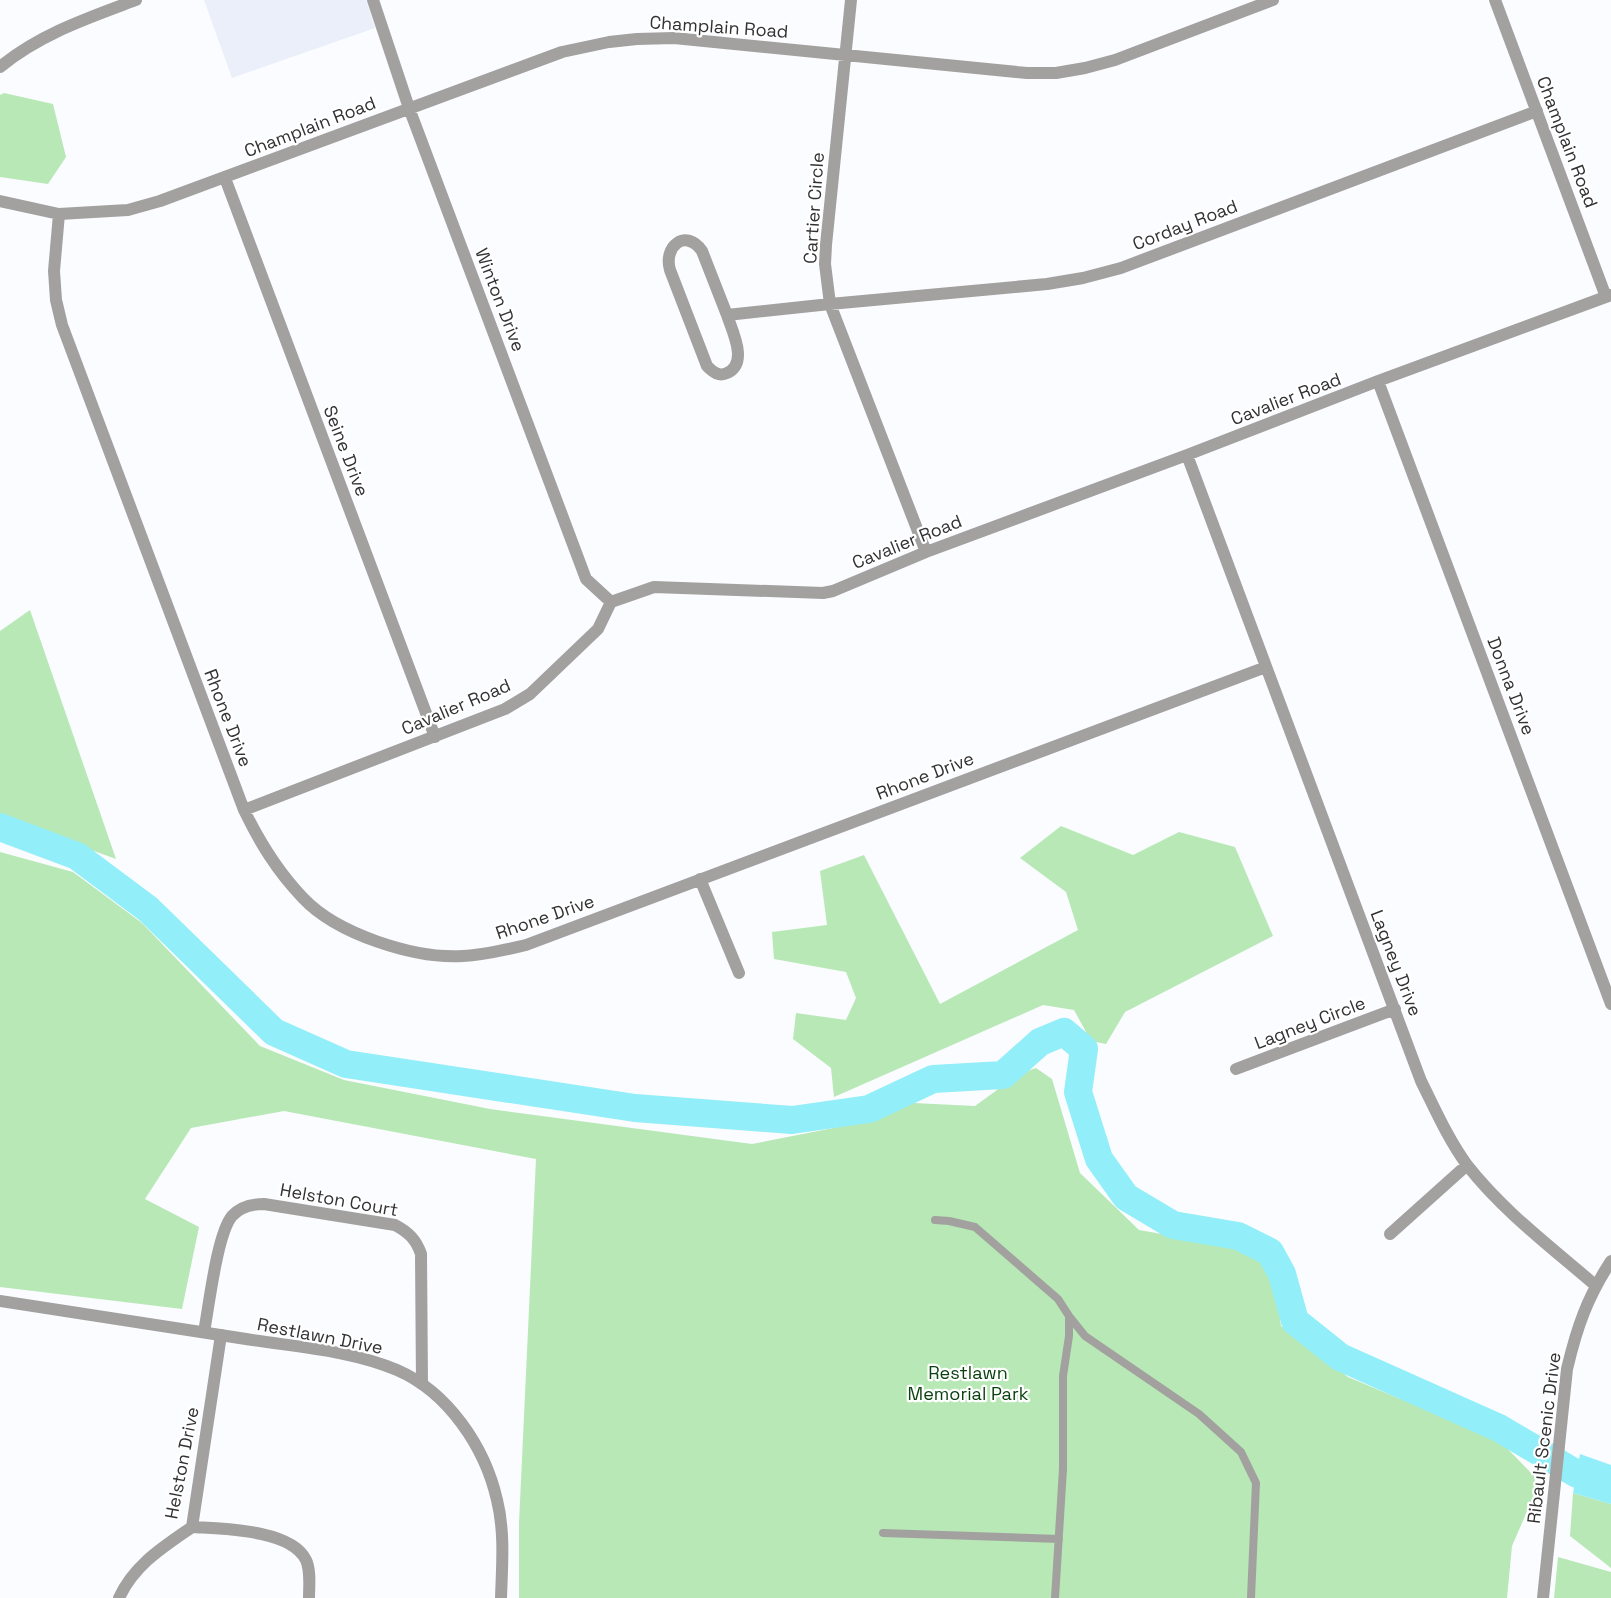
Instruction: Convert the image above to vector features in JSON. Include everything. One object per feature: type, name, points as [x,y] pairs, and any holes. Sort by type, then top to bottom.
[{"type":"street","points":[[0,67],[34,42],[60,29],[136,0]]},
{"type":"street","name":"Winton Drive","points":[[373,0],[409,108],[586,578],[611,602]]},
{"type":"street","name":"Cartier Circle","points":[[851,0],[826,245],[825,264],[830,304],[926,552]]},
{"type":"street","name":"Champlain Road","points":[[0,201],[59,214],[128,210],[160,201],[224,178],[562,52],[609,42],[674,38],[1027,73],[1056,73],[1115,60],[1273,0]]},
{"type":"street","name":"Champlain Road","points":[[1495,0],[1609,296]]},
{"type":"street","name":"Corday Road","points":[[727,315],[1047,284],[1083,278],[1121,268],[1537,111]]},
{"type":"street","name":"Seine Drive","points":[[224,178],[435,737]]},
{"type":"street","name":"Rhone Drive","points":[[59,214],[54,271],[56,300],[62,325],[244,810],[262,846],[304,900],[351,932],[403,950],[430,955],[461,956],[494,953],[526,945],[1266,667]]},
{"type":"street","points":[[681,241],[697,244],[702,251],[727,315],[739,355],[737,364],[730,372],[722,375],[706,366],[667,262],[669,252],[674,245],[681,241]]},
{"type":"street","name":"Cavalier Road","points":[[244,810],[506,709],[530,694],[598,629],[611,602],[654,587],[823,593],[833,591],[926,552],[1609,296]]},
{"type":"street","name":"Donna Drive","points":[[1378,381],[1611,1004]]},
{"type":"street","name":"Lagney Drive","points":[[1187,455],[1421,1081],[1448,1137],[1467,1165],[1499,1201],[1595,1285]]},
{"type":"street","points":[[700,879],[738,973]]},
{"type":"street","name":"Lagney Circle","points":[[1236,1069],[1395,1009]]},
{"type":"street","points":[[1390,1234],[1467,1165]]},
{"type":"street","name":"Helston Court","points":[[204,1332],[222,1234],[230,1218],[236,1212],[253,1204],[264,1204],[395,1225],[408,1232],[418,1243],[421,1254],[422,1384]]},
{"type":"street","name":"Ribault Scenic Drive","points":[[1543,1598],[1567,1369],[1575,1337],[1595,1285],[1611,1261]]},
{"type":"street","name":"Restlawn Drive","points":[[0,1300],[341,1354],[397,1370],[422,1384],[442,1401],[459,1420],[475,1443],[488,1469],[498,1501],[502,1536],[501,1598]]},
{"type":"street","name":"Helston Drive","points":[[119,1598],[134,1573],[147,1559],[192,1527],[221,1335]]},
{"type":"street","points":[[192,1527],[276,1537],[290,1543],[300,1551],[306,1561],[309,1571],[309,1598]]},
{"type":"lane","points":[[935,1220],[975,1227],[1058,1299],[1085,1336],[1199,1414],[1241,1452],[1256,1483],[1251,1598]]},
{"type":"lane","points":[[1055,1598],[1063,1469],[1063,1376],[1069,1336],[1069,1316]]},
{"type":"lane","points":[[883,1533],[1059,1540]]},
{"type":"shaded area","points":[[204,0],[366,0],[375,28],[232,78]]},
{"type":"green space","points":[[4,93],[53,104],[66,157],[48,184],[0,177],[0,95]]},
{"type":"green space","points":[[30,610],[116,859],[0,817],[0,631]]},
{"type":"green space","points":[[1061,826],[1133,855],[1179,832],[1235,847],[1273,936],[1125,1012],[1106,1044],[1091,1041],[1074,1010],[1043,1005],[834,1097],[831,1068],[793,1039],[796,1013],[846,1020],[856,998],[846,972],[774,959],[772,932],[827,925],[820,871],[864,855],[940,1004],[1078,930],[1066,892],[1020,858]]},
{"type":"green space","name":"Restlawn Memorial Park","points":[[0,852],[73,872],[142,923],[260,1046],[344,1080],[490,1109],[752,1144],[869,1121],[914,1103],[975,1106],[1019,1074],[1036,1068],[1052,1079],[1080,1173],[1139,1230],[1247,1249],[1265,1258],[1274,1273],[1281,1326],[1348,1377],[1500,1441],[1535,1477],[1535,1493],[1512,1546],[1507,1598],[519,1598],[519,1523],[536,1159],[284,1111],[191,1128],[145,1199],[199,1227],[182,1309],[0,1287]]},
{"type":"green space","points":[[1573,1493],[1611,1504],[1611,1568],[1570,1536]]},
{"type":"green space","points":[[1558,1557],[1611,1572],[1611,1598],[1554,1598]]},
{"type":"water","points":[[1580,1454],[1611,1465],[1611,1504],[1573,1493]]},
{"type":"waterway","points":[[0,827],[77,856],[148,909],[274,1032],[346,1064],[635,1108],[792,1120],[869,1109],[933,1079],[1003,1075],[1040,1042],[1064,1032],[1084,1049],[1078,1092],[1099,1159],[1126,1197],[1173,1225],[1238,1236],[1270,1252],[1282,1274],[1295,1321],[1340,1357],[1499,1428],[1577,1474]]}]
